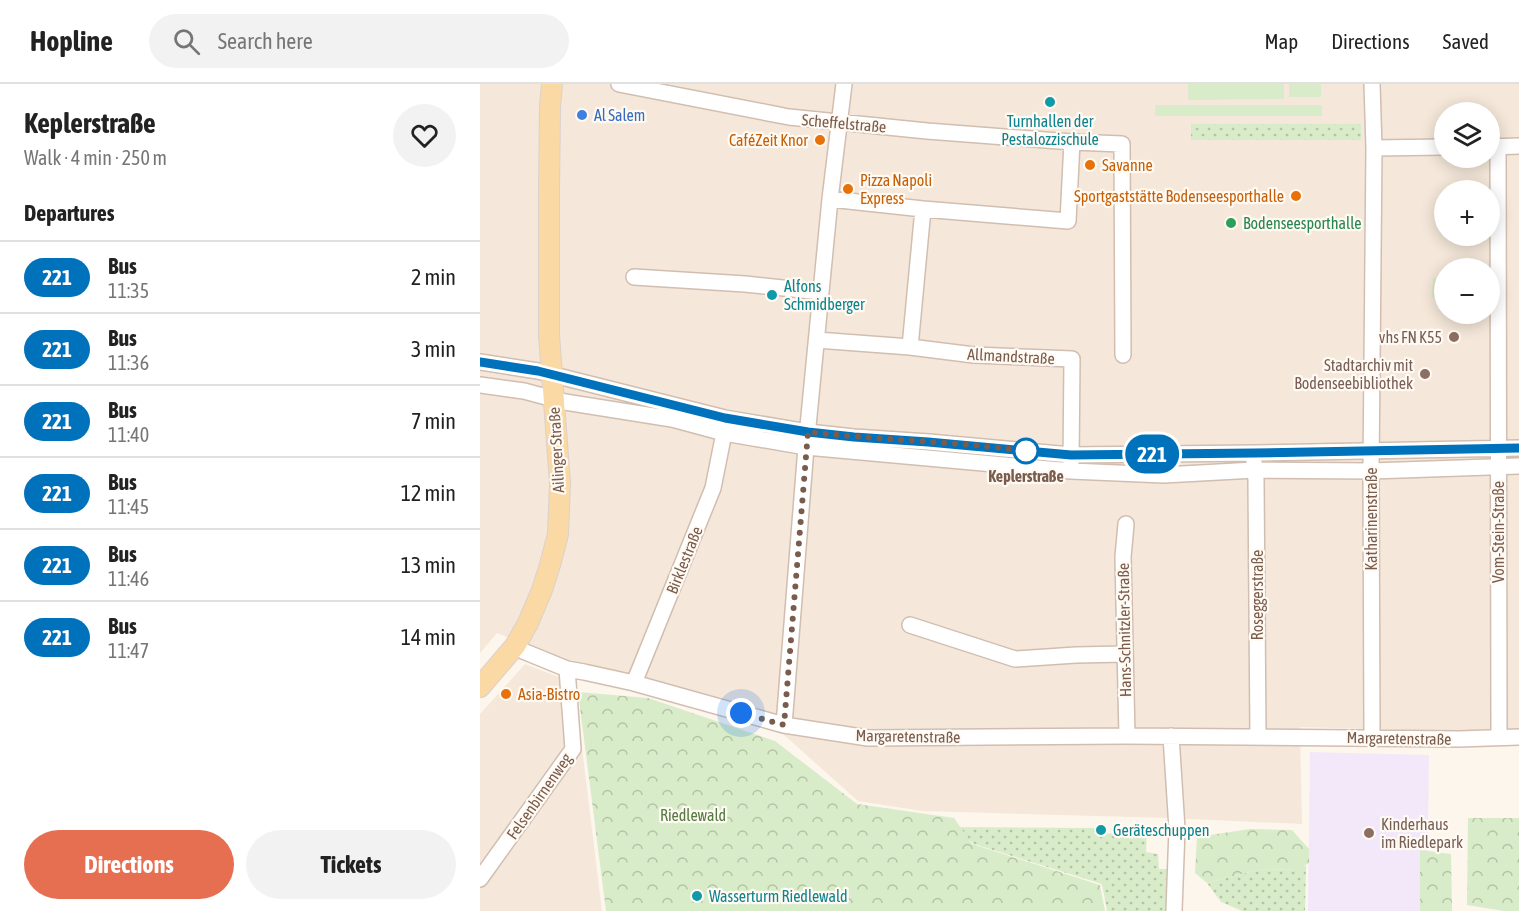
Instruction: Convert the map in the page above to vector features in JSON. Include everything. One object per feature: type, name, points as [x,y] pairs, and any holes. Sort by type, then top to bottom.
[{"type":"main road","name":"Ailinger Straße","points":[[480,687],[515,646],[528,623],[542,590],[558,534],[560,483],[549,335],[552,84]]},
{"type":"street","name":"Scheffelstraße","points":[[619,84],[789,117],[1072,142],[1122,144],[1123,355]]},
{"type":"street","points":[[784,725],[807,439],[830,199],[844,84]]},
{"type":"street","name":"Katharinenstraße","points":[[1372,84],[1374,148],[1371,452],[1372,737]]},
{"type":"street","points":[[830,199],[1068,221],[1072,142]]},
{"type":"street","points":[[1500,147],[1519,146]]},
{"type":"street","points":[[1374,148],[1434,147]]},
{"type":"street","name":"Vom-Stein-Straße","points":[[1494,168],[1499,737]]},
{"type":"street","points":[[910,347],[923,209]]},
{"type":"street","points":[[634,277],[745,284],[821,292]]},
{"type":"street","name":"Allmandstraße","points":[[817,340],[910,347],[974,355],[1072,359],[1071,471]]},
{"type":"street","points":[[480,362],[538,371],[807,439],[854,437],[1071,455],[1519,448]]},
{"type":"street","points":[[480,385],[524,391],[565,402],[672,419],[724,434],[807,439],[1071,471],[1164,475],[1255,470],[1371,471],[1519,466]]},
{"type":"street","name":"Birklestraße","points":[[634,683],[713,488],[724,434]]},
{"type":"street","name":"Roseggerstraße","points":[[1254,453],[1257,490],[1258,737]]},
{"type":"street","name":"Hans-Schnitzler-Straße","points":[[1126,524],[1123,557],[1126,736]]},
{"type":"street","points":[[910,625],[1015,659],[1124,654]]},
{"type":"street","name":"Margaretenstraße","points":[[515,646],[567,669],[634,683],[784,725],[868,738],[1519,737]]},
{"type":"street","name":"Felsenbirnenweg","points":[[480,879],[573,749],[567,669]]},
{"type":"street","points":[[1171,736],[1177,829],[1174,911]]},
{"type":"shaded area","points":[[480,84],[1519,84],[1519,734],[1300,727],[1302,824],[922,811],[858,801],[783,734],[653,692],[497,633],[480,653]]},
{"type":"shaded area","points":[[525,664],[574,683],[602,911],[480,911],[480,714]]},
{"type":"shaded area","name":"Kinderhaus im Riedlepark","points":[[1310,752],[1429,755],[1427,911],[1308,911]]},
{"type":"green space","points":[[1188,84],[1284,84],[1284,99],[1188,100]]},
{"type":"green space","points":[[1289,84],[1321,84],[1321,97],[1289,97]]},
{"type":"green space","points":[[1155,105],[1322,105],[1322,116],[1155,116]]},
{"type":"green space","points":[[1191,124],[1361,124],[1361,140],[1191,140]]},
{"type":"green space","points":[[1433,278],[1434,278],[1434,297],[1432,297]]},
{"type":"green space","name":"Riedlewald","points":[[578,692],[648,698],[775,741],[857,804],[954,818],[972,844],[1100,885],[1105,911],[606,911]]},
{"type":"green space","points":[[1468,818],[1519,818],[1519,911],[1467,905]]},
{"type":"green space","points":[[953,827],[1094,828],[1095,834],[1147,832],[1146,852],[1158,854],[1159,869],[1169,869],[1167,911],[1107,911],[1102,884],[974,844]]},
{"type":"green space","points":[[1250,829],[1292,830],[1309,849],[1309,863],[1298,869],[1258,870],[1207,883],[1195,873],[1197,837]]},
{"type":"green space","points":[[1420,850],[1451,854],[1452,911],[1420,911]]},
{"type":"green space","points":[[1306,865],[1305,911],[1242,911],[1221,902],[1207,883],[1258,870],[1297,869]]},
{"type":"bus line","name":"221","points":[[480,362],[538,371],[725,418],[808,432],[1071,455],[1519,448]]},
{"type":"place","name":"Turnhallen der Pestalozzischule","points":[[1050,102]]},
{"type":"place","name":"Al Salem","points":[[582,115]]},
{"type":"place","name":"CaféZeit Knor","points":[[820,140]]},
{"type":"place","name":"Savanne","points":[[1090,165]]},
{"type":"place","name":"Pizza Napoli Express","points":[[848,189]]},
{"type":"place","name":"Sportgaststätte Bodenseesporthalle","points":[[1296,196]]},
{"type":"place","name":"Bodenseesporthalle","points":[[1231,223]]},
{"type":"place","name":"Alfons Schmidberger","points":[[772,295]]},
{"type":"place","name":"vhs FN K55","points":[[1454,337]]},
{"type":"place","name":"Stadtarchiv mit Bodenseebibliothek","points":[[1425,374]]},
{"type":"place","name":"Keplerstraße","points":[[1026,451]]},
{"type":"place","name":"Asia-Bistro","points":[[506,694]]},
{"type":"place","name":"Geräteschuppen","points":[[1101,830]]},
{"type":"place","name":"Kinderhaus im Riedlepark","points":[[1369,833]]},
{"type":"place","name":"Wasserturm Riedlewald","points":[[697,896]]},
{"type":"route","points":[[741,713],[784,725],[808,432],[1026,451]]}]
